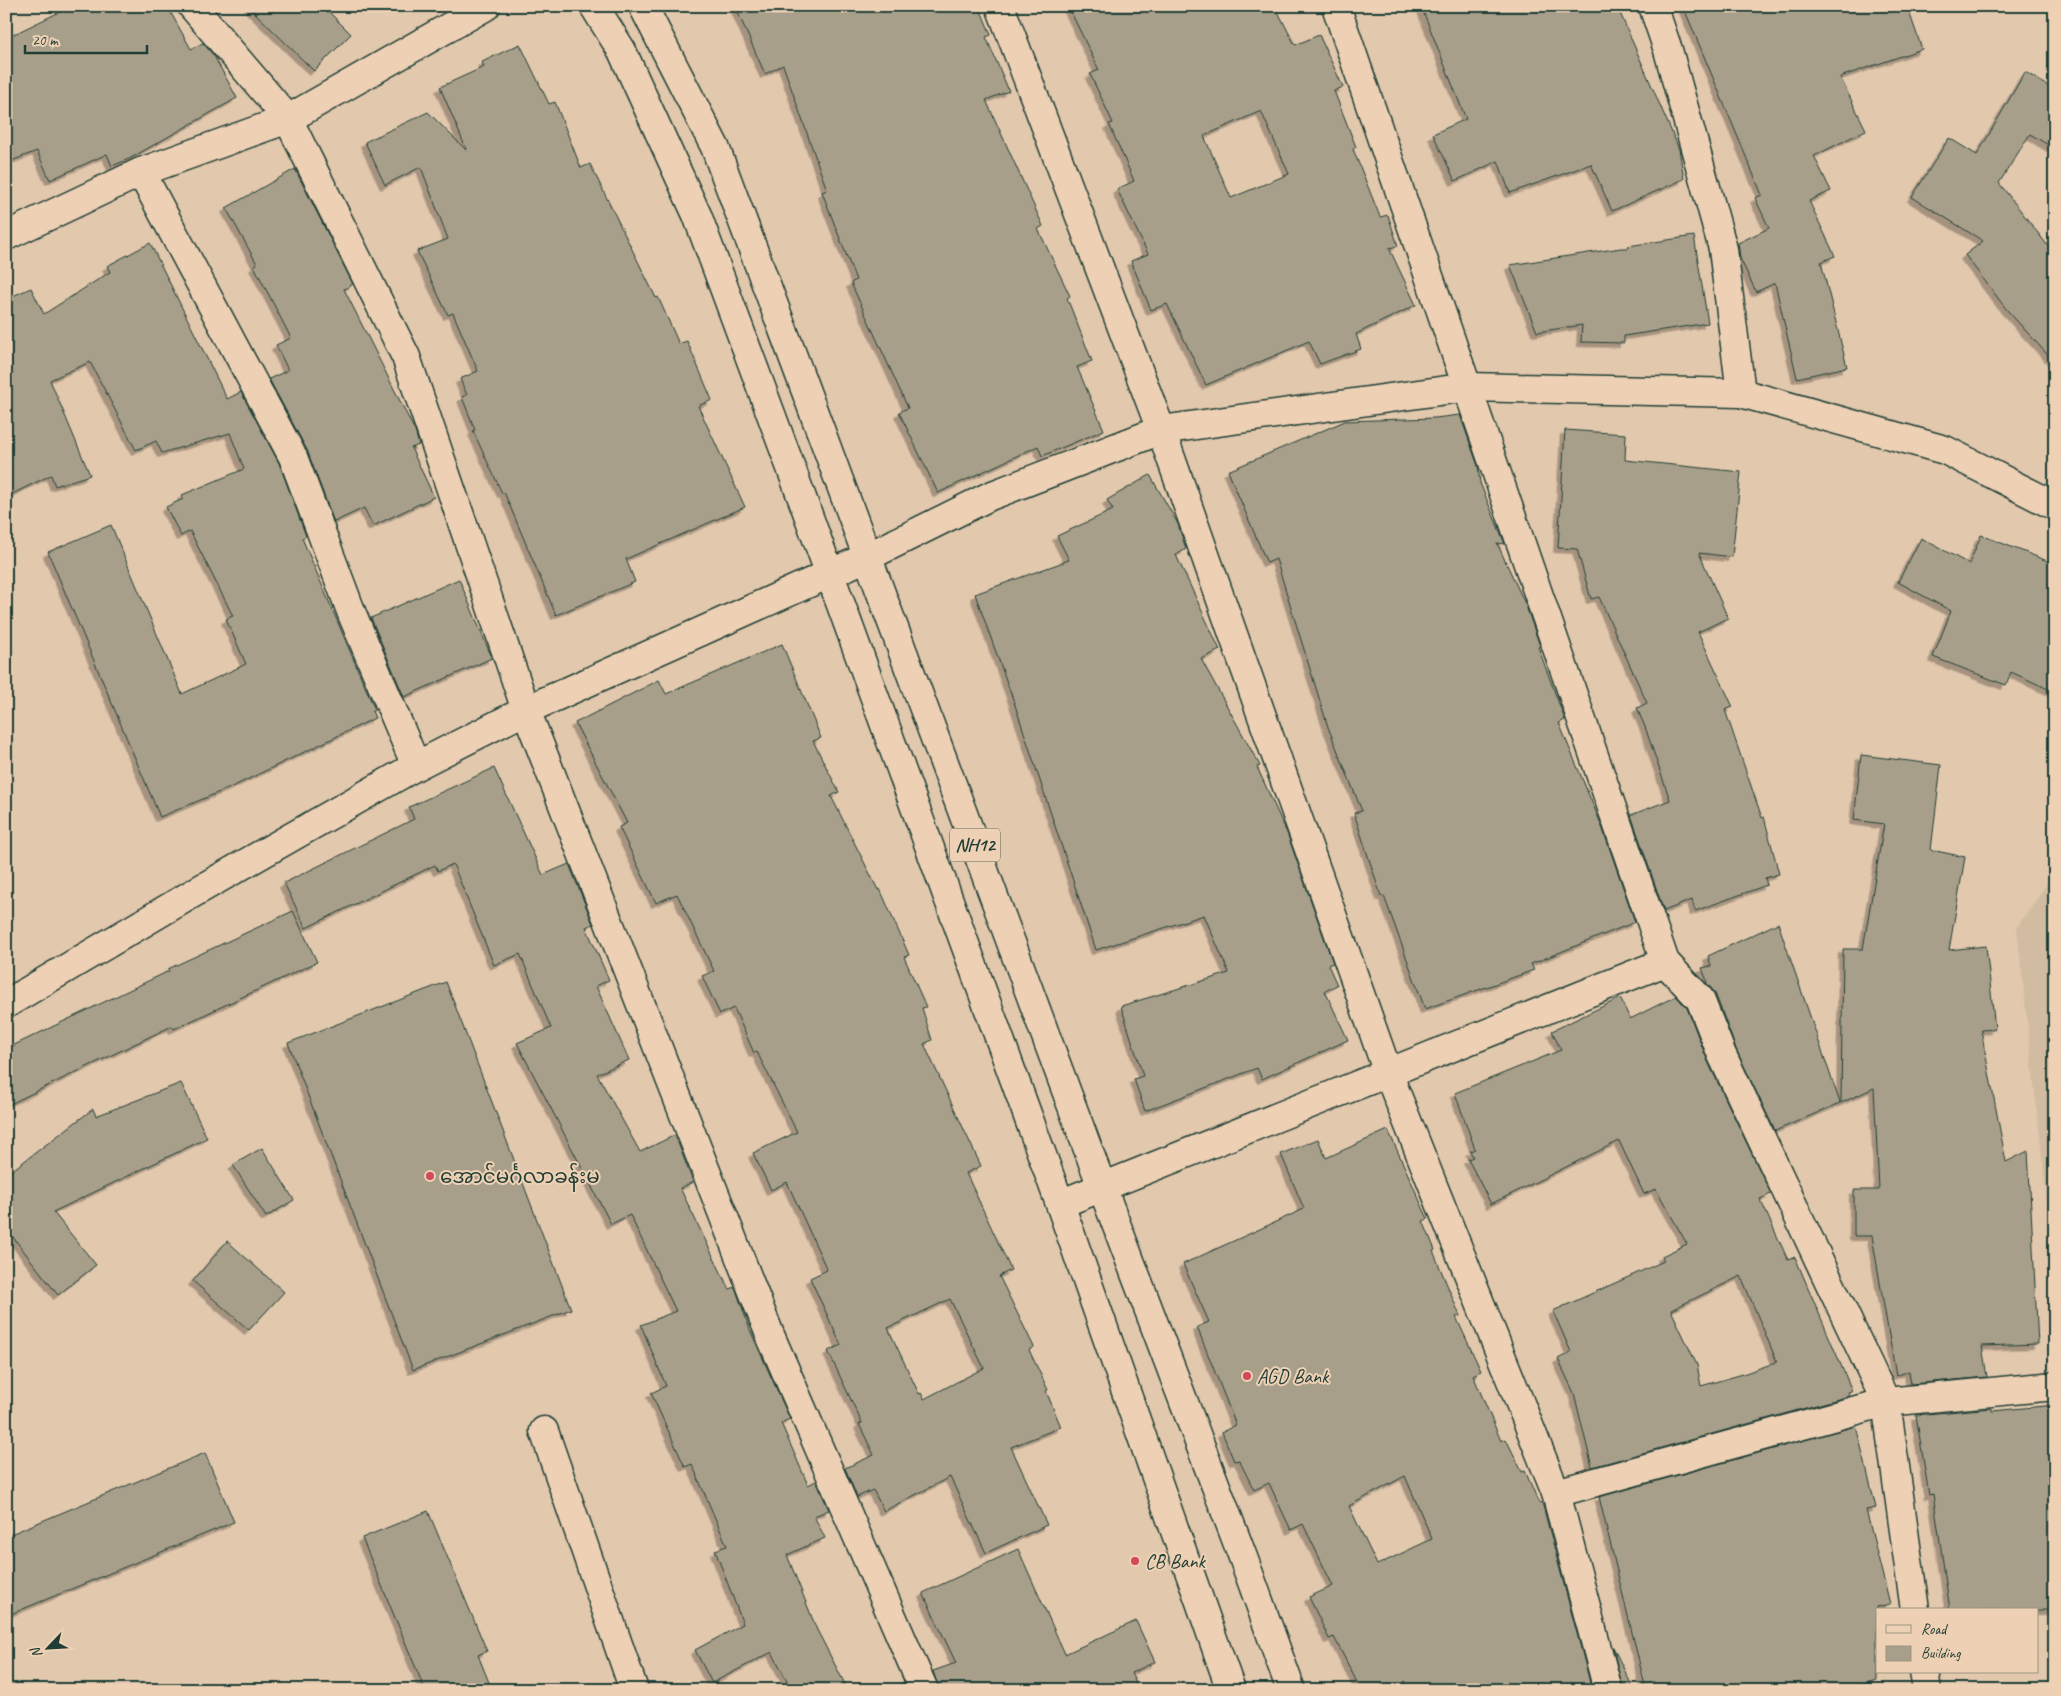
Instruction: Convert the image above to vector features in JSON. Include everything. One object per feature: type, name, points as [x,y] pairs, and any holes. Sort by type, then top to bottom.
[{"type":"main road","points":[[192,6],[288,119],[406,356],[526,710],[770,1336],[924,1690]]},
{"type":"main road","points":[[6,236],[141,172],[288,119],[486,6]]},
{"type":"main road","name":"NH12","points":[[594,6],[622,51],[697,215],[830,573],[1060,1204],[1231,1690]]},
{"type":"main road","name":"NH12","points":[[643,6],[715,147],[1291,1690]]},
{"type":"main road","points":[[1000,6],[1161,430],[1388,1073],[1556,1493],[1608,1690]]},
{"type":"main road","points":[[1336,6],[1665,962],[1700,999],[1722,1055],[1886,1402],[1915,1608]]},
{"type":"main road","points":[[1653,6],[1668,50],[1723,249],[1741,393]]},
{"type":"main road","points":[[141,172],[293,457],[352,614],[416,766]]},
{"type":"main road","points":[[6,1004],[197,891],[416,766],[526,710],[868,557],[990,496],[1161,430],[1468,387],[1741,393],[1945,450],[2055,506]]},
{"type":"main road","points":[[1060,1204],[1665,962]]},
{"type":"main road","points":[[1556,1493],[1886,1402],[2055,1386]]},
{"type":"main road","points":[[544,1431],[634,1690]]},
{"type":"main road","points":[[1924,1674],[1926,1690]]},
{"type":"shaded area","points":[[2055,872],[2055,1276],[2017,927]]},
{"type":"building","points":[[72,6],[167,6],[191,49],[203,43],[214,56],[237,98],[129,159],[112,166],[107,154],[50,180],[37,151],[6,163],[6,38]]},
{"type":"building","points":[[248,6],[323,6],[351,34],[314,71]]},
{"type":"building","points":[[735,6],[979,6],[991,35],[986,37],[1009,91],[986,100],[1043,226],[1038,229],[1070,296],[1067,298],[1092,361],[1077,367],[1104,430],[1042,456],[1038,446],[938,493],[899,412],[908,408],[851,283],[856,280],[822,192],[827,190],[783,65],[765,74]]},
{"type":"building","points":[[1068,6],[1275,6],[1295,45],[1319,35],[1343,87],[1334,91],[1356,147],[1353,149],[1380,217],[1388,215],[1398,246],[1389,248],[1416,305],[1356,334],[1361,349],[1320,364],[1309,341],[1206,385],[1167,304],[1151,310],[1131,261],[1148,254],[1117,189],[1134,181],[1109,124],[1113,123],[1090,74],[1099,70]],"holes":[[[1261,111],[1289,174],[1231,198],[1204,136]]]},
{"type":"building","points":[[1421,6],[1617,6],[1679,149],[1684,179],[1612,211],[1591,164],[1510,193],[1498,161],[1455,181],[1433,134],[1466,119]]},
{"type":"building","points":[[1683,6],[1907,6],[1922,49],[1840,77],[1866,130],[1814,156],[1831,191],[1809,201],[1835,256],[1821,262],[1847,367],[1797,378],[1775,283],[1756,292],[1740,258],[1738,243],[1769,228],[1755,198],[1762,195]]},
{"type":"building","points":[[520,44],[549,104],[555,102],[581,168],[590,164],[656,298],[658,297],[679,344],[687,341],[712,400],[698,406],[745,507],[626,559],[635,582],[556,615],[504,492],[502,493],[473,431],[475,430],[462,397],[467,395],[460,379],[478,371],[453,313],[448,315],[417,251],[448,239],[421,167],[385,185],[365,142],[428,112],[467,151],[440,87],[484,67],[482,62]]},
{"type":"building","points":[[2025,72],[2055,90],[2055,149],[2030,134],[1999,183],[2055,255],[2055,363],[2007,310],[1965,255],[1983,241],[1912,197],[1949,138],[1977,155]]},
{"type":"building","points":[[295,169],[353,284],[344,289],[415,431],[419,445],[411,448],[434,497],[373,526],[364,508],[334,522],[307,450],[269,379],[288,370],[276,345],[291,338],[254,266],[257,264],[226,208]]},
{"type":"building","points":[[1694,236],[1708,323],[1624,336],[1624,343],[1581,342],[1582,325],[1537,332],[1510,265],[1629,248],[1628,246]]},
{"type":"building","points":[[150,243],[227,399],[241,392],[279,463],[306,536],[302,538],[375,710],[372,711],[375,718],[234,786],[160,817],[48,552],[111,525],[182,694],[246,664],[226,619],[233,616],[190,531],[181,536],[166,507],[183,499],[182,495],[244,469],[230,433],[162,453],[156,441],[136,450],[90,362],[50,380],[90,475],[55,486],[51,475],[6,497],[6,299],[31,288],[44,314],[110,272],[107,266]]},
{"type":"building","points":[[1460,415],[1478,466],[1480,483],[1505,544],[1497,543],[1526,606],[1540,646],[1538,647],[1565,720],[1559,723],[1601,824],[1635,922],[1531,964],[1534,970],[1425,1009],[1384,896],[1381,896],[1354,813],[1362,811],[1328,727],[1276,559],[1267,563],[1228,471],[1345,421],[1435,418]]},
{"type":"building","points":[[1565,430],[1626,434],[1625,460],[1741,472],[1732,557],[1699,553],[1728,618],[1698,632],[1733,707],[1725,710],[1762,818],[1764,817],[1779,874],[1765,878],[1767,885],[1695,911],[1692,900],[1664,911],[1631,815],[1670,800],[1637,708],[1647,703],[1599,597],[1591,599],[1577,549],[1558,548]]},
{"type":"building","points":[[1150,475],[1178,524],[1186,549],[1176,555],[1220,650],[1201,659],[1260,766],[1257,767],[1287,833],[1333,963],[1328,965],[1337,985],[1325,991],[1348,1040],[1262,1079],[1257,1068],[1145,1111],[1134,1079],[1143,1076],[1121,1006],[1229,973],[1204,915],[1096,950],[1014,702],[975,594],[1069,560],[1057,536],[1113,510],[1107,500]]},
{"type":"building","points":[[1981,535],[2055,564],[2055,692],[2011,672],[2006,685],[1933,657],[1951,611],[1898,582],[1921,538],[1969,564]]},
{"type":"building","points":[[459,579],[492,658],[404,697],[371,618]]},
{"type":"building","points":[[782,644],[821,738],[813,741],[839,792],[831,796],[878,890],[880,889],[909,955],[904,957],[926,1007],[922,1008],[932,1040],[924,1044],[981,1166],[966,1173],[1011,1270],[999,1276],[1034,1347],[1029,1350],[1048,1390],[1046,1391],[1061,1427],[1011,1447],[1047,1525],[986,1553],[950,1477],[884,1511],[873,1490],[857,1497],[845,1468],[874,1455],[859,1424],[862,1423],[828,1351],[841,1345],[810,1278],[827,1270],[787,1182],[771,1190],[753,1153],[797,1132],[757,1052],[754,1053],[734,1008],[720,1014],[702,976],[714,971],[677,894],[656,903],[619,827],[627,823],[575,723],[659,680],[666,694]],"holes":[[[950,1299],[984,1368],[924,1399],[921,1393],[919,1394],[888,1328]]]},
{"type":"building","points":[[1861,755],[1941,765],[1931,850],[1965,857],[1949,950],[1986,946],[1995,1029],[1981,1030],[2006,1162],[2028,1151],[2038,1344],[1982,1346],[1987,1377],[1911,1384],[1909,1371],[1896,1376],[1872,1236],[1854,1236],[1854,1190],[1879,1190],[1874,1088],[1841,1103],[1843,949],[1863,949],[1884,824],[1854,820]]},
{"type":"building","points":[[494,768],[543,875],[569,864],[593,924],[586,927],[609,980],[596,986],[629,1060],[597,1074],[640,1152],[675,1135],[693,1182],[680,1188],[729,1289],[735,1287],[750,1330],[790,1419],[781,1423],[808,1485],[816,1481],[829,1510],[814,1516],[825,1538],[787,1555],[817,1630],[848,1690],[792,1690],[772,1652],[712,1683],[695,1650],[743,1624],[715,1550],[727,1546],[692,1464],[685,1467],[651,1393],[666,1386],[641,1325],[676,1311],[630,1215],[611,1224],[517,1043],[551,1028],[520,954],[494,965],[453,864],[438,871],[435,865],[306,928],[284,883],[414,819],[409,807]]},
{"type":"building","points":[[293,911],[317,962],[174,1029],[172,1026],[6,1106],[6,1049],[169,971],[168,969]]},
{"type":"building","points":[[1778,923],[1840,1103],[1775,1131],[1736,1049],[1715,993],[1706,982],[1702,968],[1711,966],[1708,956]]},
{"type":"building","name":"အောင်မင်္ဂလာခန်းမ","points":[[446,982],[571,1309],[413,1370],[288,1043]]},
{"type":"building","points":[[1676,996],[1687,1008],[1708,1062],[1771,1194],[1760,1199],[1788,1260],[1795,1257],[1852,1391],[1848,1392],[1849,1396],[1592,1467],[1574,1393],[1558,1359],[1571,1352],[1553,1311],[1664,1261],[1662,1256],[1687,1244],[1656,1189],[1644,1194],[1619,1141],[1491,1204],[1468,1159],[1473,1157],[1470,1151],[1475,1149],[1455,1093],[1561,1050],[1552,1031],[1620,998],[1630,1019]],"holes":[[[1741,1276],[1777,1362],[1701,1386],[1697,1365],[1671,1310]]]},
{"type":"building","points":[[181,1083],[207,1138],[53,1212],[96,1265],[58,1295],[6,1228],[6,1175],[93,1109],[96,1116]]},
{"type":"building","points":[[1388,1130],[1428,1219],[1423,1221],[1435,1250],[1433,1251],[1460,1316],[1456,1317],[1481,1371],[1473,1375],[1501,1441],[1506,1439],[1522,1472],[1525,1471],[1539,1503],[1541,1502],[1543,1506],[1592,1690],[1361,1690],[1334,1637],[1329,1639],[1309,1597],[1333,1586],[1303,1524],[1291,1530],[1269,1483],[1254,1490],[1239,1460],[1234,1461],[1222,1432],[1236,1425],[1197,1327],[1209,1322],[1183,1264],[1304,1209],[1281,1154],[1318,1139],[1326,1158]],"holes":[[[1405,1476],[1432,1539],[1377,1565],[1349,1506]]]},
{"type":"building","points":[[262,1148],[294,1200],[266,1217],[233,1165]]},
{"type":"building","points":[[227,1241],[284,1292],[249,1330],[193,1281]]},
{"type":"building","points":[[2055,1405],[2055,1610],[2038,1610],[2038,1608],[1950,1608],[1933,1494],[1929,1495],[1916,1415],[1992,1408],[1992,1411]]},
{"type":"building","points":[[1856,1426],[1876,1508],[1866,1510],[1890,1604],[1876,1608],[1877,1680],[1839,1690],[1646,1690],[1599,1497]]},
{"type":"building","points":[[205,1453],[234,1522],[6,1616],[6,1536]]},
{"type":"building","points":[[428,1511],[487,1651],[478,1655],[492,1690],[425,1690],[362,1538]]},
{"type":"building","points":[[1018,1549],[1065,1654],[1136,1621],[1155,1662],[1131,1673],[1139,1690],[939,1690],[933,1671],[956,1663],[923,1593]]},
{"type":"building","points":[[1613,1647],[1634,1690],[1623,1690]]},
{"type":"building","points":[[904,1682],[907,1690],[893,1690],[892,1687]]},
{"type":"place","name":"အောင်မင်္ဂလာခန်းမ","points":[[430,1176]]},
{"type":"place","name":"AGD Bank","points":[[1247,1376]]},
{"type":"place","name":"CB Bank","points":[[1135,1561]]}]
